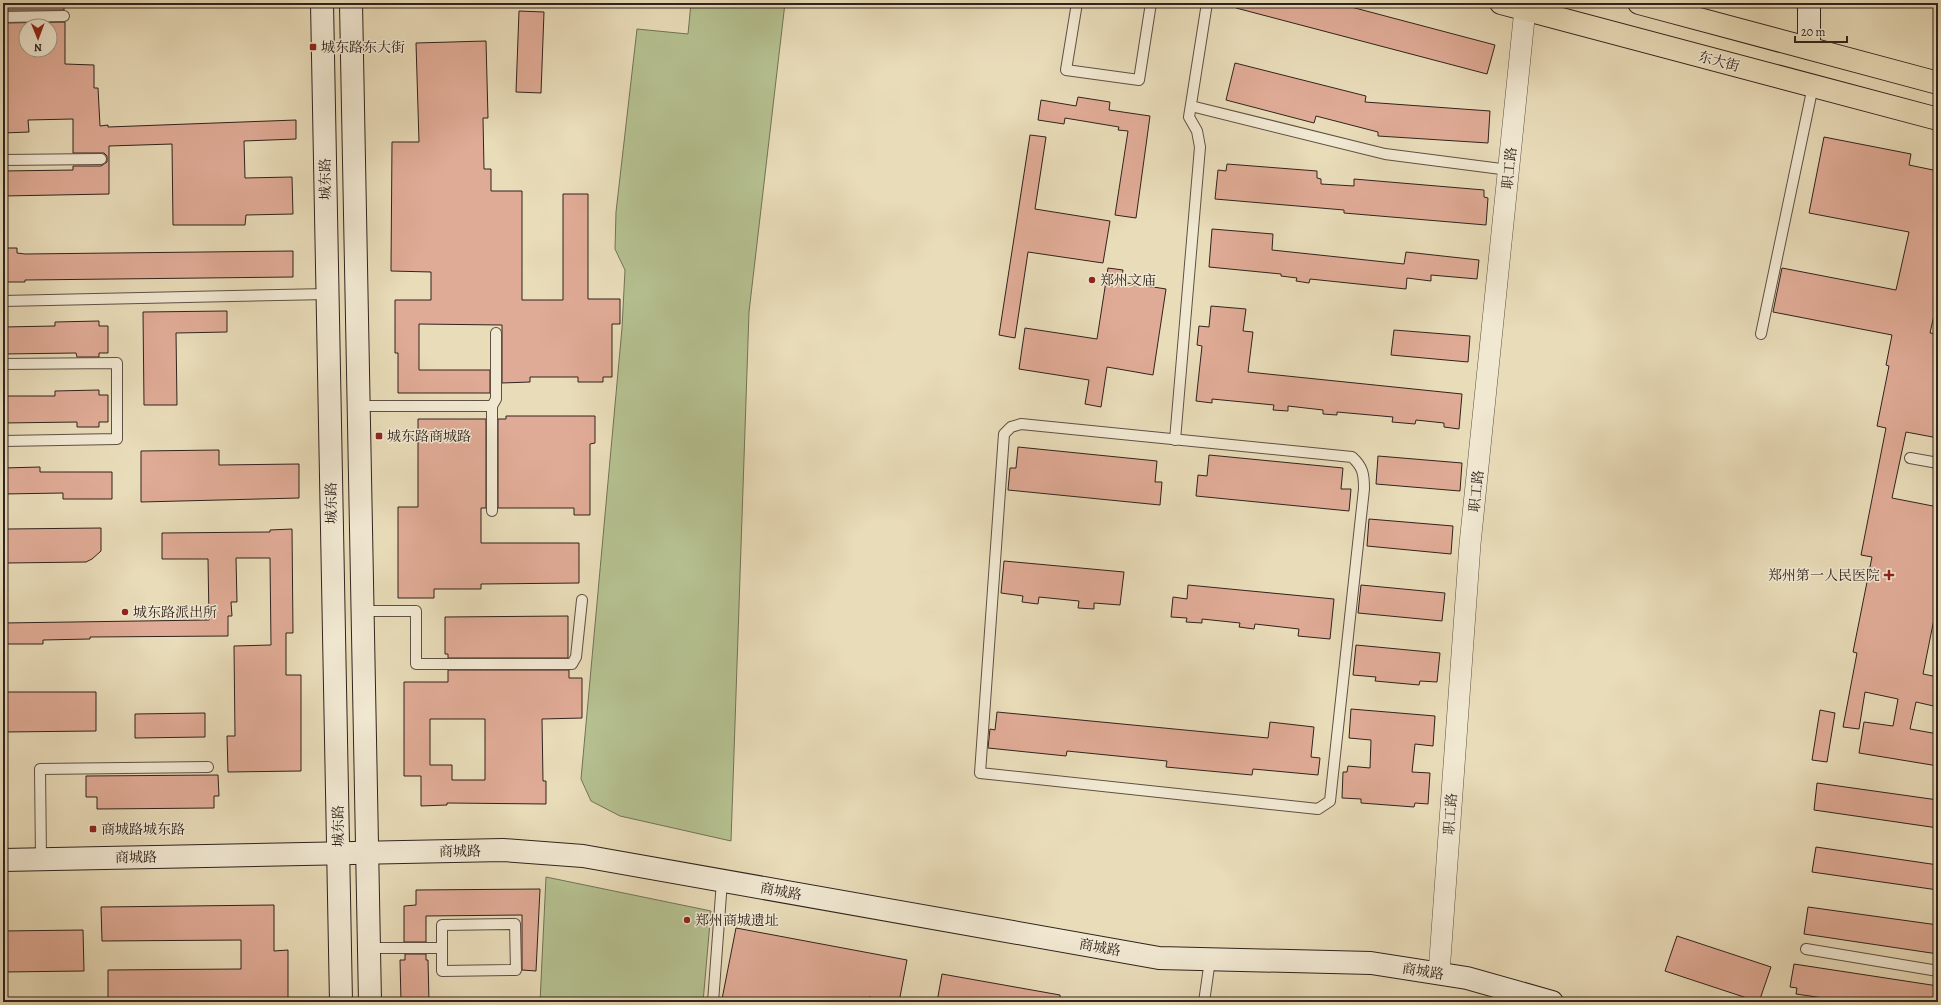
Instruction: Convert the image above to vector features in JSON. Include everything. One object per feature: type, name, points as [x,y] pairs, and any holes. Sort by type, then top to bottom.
[{"type":"main road","name":"城东路","points":[[322,3],[341,1002]]},
{"type":"main road","name":"城东路","points":[[351,3],[370,1002]]},
{"type":"main road","name":"东大街","points":[[1501,3],[1938,119]]},
{"type":"main road","points":[[1639,3],[1938,83]]},
{"type":"main road","points":[[1809,3],[1809,48]]},
{"type":"main road","name":"商城路","points":[[3,860],[503,850],[532,852],[602,859],[1159,958],[1371,963],[1467,978],[1552,1002]]},
{"type":"street","name":"职工路","points":[[1439,973],[1470,544],[1525,9]]},
{"type":"lane","points":[[1077,3],[1066,70],[1139,80],[1150,3]]},
{"type":"lane","points":[[1174,440],[1200,147],[1197,131],[1189,117],[1207,3]]},
{"type":"lane","points":[[3,17],[64,16]]},
{"type":"lane","points":[[1761,334],[1813,86]]},
{"type":"lane","points":[[1191,106],[1385,154],[1508,170]]},
{"type":"lane","points":[[3,160],[101,159]]},
{"type":"lane","points":[[3,301],[328,294]]},
{"type":"lane","points":[[492,511],[492,406],[496,399],[496,333]]},
{"type":"lane","points":[[3,364],[117,363],[117,439],[3,441]]},
{"type":"lane","points":[[359,406],[492,406]]},
{"type":"lane","points":[[1021,424],[1174,440],[1352,457],[1361,465],[1364,474],[1364,489],[1330,801],[1318,809],[980,773],[1004,434],[1011,427],[1021,424]]},
{"type":"lane","points":[[1910,458],[1938,463]]},
{"type":"lane","points":[[362,611],[416,611],[416,664],[572,664],[576,657],[582,600]]},
{"type":"lane","points":[[41,859],[40,769],[208,767]]},
{"type":"lane","points":[[713,1002],[722,881]]},
{"type":"lane","points":[[515,924],[516,970],[442,971],[442,948],[442,925],[515,924]]},
{"type":"lane","points":[[369,948],[442,948]]},
{"type":"lane","points":[[1806,949],[1938,971]]},
{"type":"lane","points":[[1204,1002],[1210,960]]},
{"type":"green space","points":[[691,3],[785,3],[749,312],[731,841],[620,816],[591,801],[581,779],[622,328],[625,270],[615,249],[616,212],[637,29],[688,34]]},
{"type":"green space","points":[[546,877],[711,911],[703,1002],[540,1002]]},
{"type":"building","points":[[3,3],[64,3],[64,10],[3,10]]},
{"type":"building","points":[[1237,3],[1336,3],[1495,45],[1487,74],[1236,8]]},
{"type":"building","points":[[519,11],[544,12],[541,93],[516,92]]},
{"type":"building","points":[[58,22],[65,22],[65,64],[94,65],[94,88],[98,88],[100,126],[108,125],[108,127],[296,120],[296,139],[244,141],[245,178],[292,177],[293,214],[246,215],[245,225],[173,225],[172,144],[109,146],[109,194],[3,196],[3,171],[73,170],[73,166],[101,166],[107,162],[107,156],[104,153],[73,153],[73,119],[28,120],[29,132],[3,133],[3,23],[18,23],[18,58],[58,58]]},
{"type":"building","points":[[486,41],[488,118],[483,118],[484,169],[491,169],[491,191],[522,191],[522,300],[563,300],[563,194],[588,194],[588,299],[620,299],[620,324],[612,324],[612,377],[603,377],[603,382],[578,382],[578,377],[530,377],[530,382],[502,383],[502,325],[419,324],[419,370],[490,370],[490,393],[398,393],[398,353],[395,353],[395,300],[431,300],[431,272],[391,271],[392,142],[419,142],[416,43]]},
{"type":"building","points":[[1235,63],[1366,96],[1365,102],[1490,111],[1488,143],[1378,136],[1378,132],[1316,116],[1314,123],[1226,100]]},
{"type":"building","points":[[1078,97],[1110,102],[1109,110],[1150,116],[1136,218],[1115,215],[1128,131],[1118,130],[1119,127],[1065,118],[1064,124],[1038,120],[1041,100],[1076,106]]},
{"type":"building","points":[[1030,135],[1046,137],[1035,209],[1110,221],[1103,263],[1028,252],[1015,338],[999,335]]},
{"type":"building","name":"郑州第一人民医院","points":[[1824,137],[1911,154],[1909,165],[1938,171],[1938,297],[1930,333],[1938,334],[1938,438],[1906,432],[1892,498],[1938,507],[1938,599],[1923,674],[1938,677],[1938,707],[1916,702],[1910,729],[1938,734],[1938,766],[1859,753],[1864,722],[1893,726],[1898,699],[1865,692],[1859,729],[1843,727],[1857,653],[1853,652],[1872,557],[1861,555],[1886,428],[1877,426],[1889,366],[1886,365],[1892,335],[1773,312],[1782,268],[1896,290],[1909,232],[1809,213]]},
{"type":"building","points":[[1227,164],[1317,171],[1317,178],[1321,179],[1321,184],[1354,186],[1354,179],[1484,190],[1484,197],[1488,198],[1486,225],[1344,213],[1344,210],[1215,199],[1218,170],[1226,171]]},
{"type":"building","points":[[1212,229],[1273,234],[1272,250],[1404,264],[1406,252],[1479,260],[1477,279],[1431,275],[1431,281],[1407,278],[1406,289],[1310,279],[1309,283],[1296,281],[1297,278],[1281,276],[1281,274],[1209,267]]},
{"type":"building","points":[[3,248],[17,248],[17,253],[25,254],[293,251],[293,277],[25,280],[25,282],[3,282]]},
{"type":"building","points":[[1108,268],[1123,270],[1121,282],[1166,289],[1153,375],[1107,367],[1101,407],[1085,404],[1089,380],[1019,369],[1025,328],[1097,339]]},
{"type":"building","points":[[1211,306],[1246,309],[1243,331],[1253,332],[1248,372],[1462,394],[1459,429],[1444,427],[1444,423],[1416,420],[1415,424],[1392,422],[1393,417],[1337,412],[1337,415],[1323,414],[1323,410],[1288,406],[1288,411],[1273,410],[1274,405],[1212,399],[1212,403],[1196,401],[1202,346],[1197,345],[1199,326],[1209,327]]},
{"type":"building","points":[[227,311],[227,332],[176,333],[177,405],[144,405],[143,312]]},
{"type":"building","points":[[99,321],[99,326],[108,326],[108,353],[99,353],[99,357],[77,357],[76,353],[3,354],[3,327],[55,326],[55,322]]},
{"type":"building","points":[[1394,330],[1470,336],[1468,362],[1391,355]]},
{"type":"building","points":[[99,390],[99,395],[108,395],[108,422],[99,422],[99,427],[77,427],[77,422],[3,423],[3,396],[55,396],[55,391]]},
{"type":"building","points":[[506,416],[595,416],[595,443],[590,444],[590,515],[574,515],[574,508],[498,508],[498,419],[506,419]]},
{"type":"building","points":[[418,419],[486,419],[486,508],[481,508],[481,543],[579,543],[579,583],[481,584],[481,589],[434,589],[434,598],[398,598],[398,507],[418,507]]},
{"type":"building","points":[[1018,447],[1157,461],[1155,482],[1162,482],[1160,505],[1008,490],[1010,468],[1016,468]]},
{"type":"building","points":[[219,450],[219,465],[299,464],[299,498],[141,502],[141,451]]},
{"type":"building","points":[[1209,455],[1343,468],[1341,489],[1351,489],[1349,511],[1196,496],[1198,475],[1207,476]]},
{"type":"building","points":[[1378,456],[1462,463],[1460,491],[1376,484]]},
{"type":"building","points":[[40,467],[40,472],[112,472],[112,499],[63,499],[63,493],[3,494],[3,468]]},
{"type":"building","points":[[1369,519],[1453,526],[1451,554],[1367,546]]},
{"type":"building","points":[[101,528],[101,551],[86,562],[7,563],[7,529]]},
{"type":"building","points":[[292,529],[293,633],[286,633],[286,675],[301,675],[301,771],[228,772],[227,736],[235,736],[234,646],[271,645],[270,558],[236,558],[237,602],[231,602],[232,616],[228,616],[228,636],[90,637],[90,639],[43,640],[43,644],[3,644],[3,623],[209,620],[208,559],[162,559],[162,533],[270,532],[270,530]]},
{"type":"building","points":[[1004,561],[1124,572],[1120,605],[1094,603],[1094,609],[1078,608],[1079,601],[1039,597],[1038,604],[1022,602],[1023,596],[1001,593]]},
{"type":"building","points":[[1188,585],[1334,599],[1330,639],[1298,636],[1299,629],[1255,624],[1254,629],[1239,627],[1240,623],[1202,619],[1202,623],[1186,622],[1187,618],[1171,617],[1173,597],[1187,599]]},
{"type":"building","points":[[1361,585],[1445,593],[1442,621],[1358,613]]},
{"type":"building","points":[[568,616],[568,658],[448,658],[448,654],[445,654],[445,617]]},
{"type":"building","points":[[1356,645],[1440,653],[1437,682],[1420,681],[1419,685],[1375,681],[1376,677],[1353,675]]},
{"type":"building","points":[[448,670],[569,670],[569,678],[582,678],[582,718],[542,719],[543,781],[546,781],[546,804],[447,803],[447,805],[421,806],[421,776],[404,776],[404,682],[448,682]],"holes":[[[430,719],[485,719],[485,780],[452,780],[452,765],[430,765]]]},
{"type":"building","points":[[3,692],[96,692],[96,731],[3,732]]},
{"type":"building","points":[[1351,709],[1435,716],[1433,746],[1415,744],[1412,772],[1430,773],[1428,804],[1415,803],[1414,807],[1361,803],[1361,799],[1342,798],[1343,772],[1347,772],[1348,766],[1370,768],[1371,740],[1349,738]]},
{"type":"building","points":[[1820,710],[1835,713],[1827,762],[1812,760]]},
{"type":"building","points":[[997,712],[1268,738],[1270,722],[1314,727],[1311,757],[1320,758],[1318,775],[1253,769],[1252,775],[1166,767],[1167,761],[1067,751],[1066,756],[988,748],[990,729],[995,730]]},
{"type":"building","points":[[205,713],[205,737],[135,738],[135,714]]},
{"type":"building","points":[[218,775],[219,796],[214,796],[214,808],[97,809],[97,797],[86,797],[86,776]]},
{"type":"building","points":[[1817,783],[1938,800],[1938,828],[1814,810]]},
{"type":"building","points":[[1816,847],[1938,865],[1938,890],[1812,872]]},
{"type":"building","points":[[540,889],[536,971],[522,970],[522,915],[426,916],[426,942],[404,942],[404,906],[416,905],[416,890]]},
{"type":"building","points":[[274,905],[274,951],[288,950],[288,1002],[108,1002],[108,970],[241,969],[241,940],[102,941],[101,907]]},
{"type":"building","points":[[1808,907],[1938,925],[1938,954],[1804,934]]},
{"type":"building","points":[[736,928],[907,960],[899,1002],[869,997],[868,1002],[738,1002],[722,999]]},
{"type":"building","points":[[83,930],[84,971],[3,972],[3,931]]},
{"type":"building","points":[[1677,936],[1771,967],[1759,1002],[1665,971]]},
{"type":"building","points":[[405,954],[426,954],[426,960],[428,960],[429,1002],[401,1002],[400,960],[405,960]]},
{"type":"building","points":[[1794,964],[1938,986],[1938,1002],[1851,1002],[1796,994],[1797,988],[1790,987]]},
{"type":"building","points":[[942,974],[1060,995],[1060,1002],[937,1002]]},
{"type":"place","name":"城东路东大街","points":[[313,47]]},
{"type":"place","name":"郑州文庙","points":[[1092,280]]},
{"type":"place","name":"城东路商城路","points":[[379,436]]},
{"type":"place","name":"郑州第一人民医院","points":[[1889,575]]},
{"type":"place","name":"城东路派出所","points":[[125,612]]},
{"type":"place","name":"商城路城东路","points":[[93,829]]},
{"type":"place","name":"郑州商城遗址","points":[[687,920]]}]
